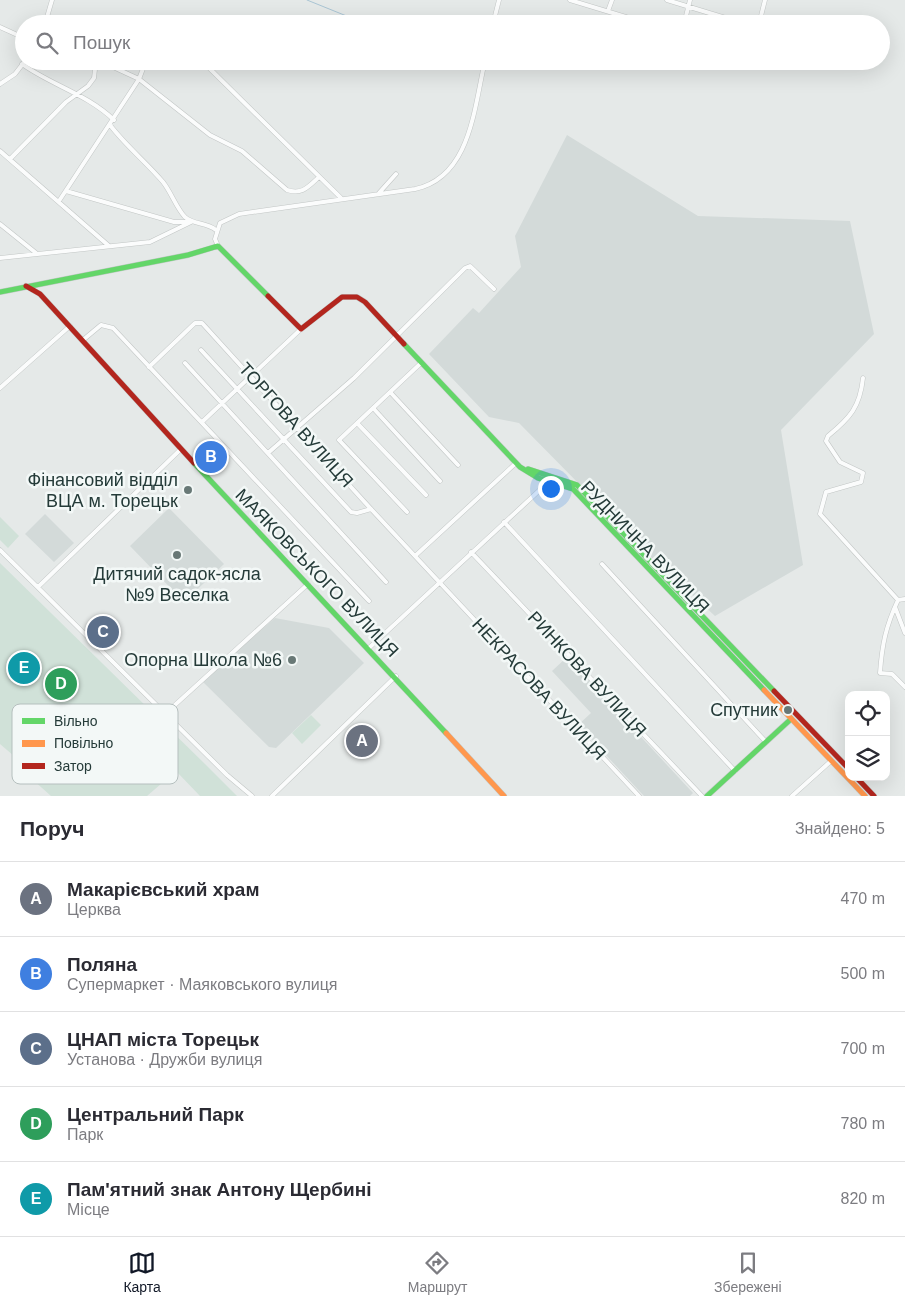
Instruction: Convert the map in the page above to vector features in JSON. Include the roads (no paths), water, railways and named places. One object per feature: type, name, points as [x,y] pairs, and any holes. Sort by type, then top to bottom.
[{"type":"main road","points":[[0,292],[188,255],[218,246],[301,330]]},
{"type":"main road","points":[[40,294],[45,282]]},
{"type":"main road","name":"МАЯКОВСЬКОГО ВУЛИЦЯ","points":[[26,286],[40,294],[70,326],[181,449],[396,676],[504,796]]},
{"type":"main road","name":"РУДНИЧНА ВУЛИЦЯ","points":[[301,330],[332,303],[342,297],[350,296],[365,302],[518,465],[546,480],[573,489],[865,796]]},
{"type":"main road","points":[[518,465],[577,485],[845,765]]},
{"type":"main road","points":[[707,796],[791,719]]},
{"type":"main road","points":[[860,781],[874,796]]},
{"type":"street","points":[[48,15],[52,0]]},
{"type":"street","points":[[495,15],[499,0]]},
{"type":"street","points":[[570,0],[621,15]]},
{"type":"street","points":[[608,11],[612,0]]},
{"type":"street","points":[[667,0],[718,15]]},
{"type":"street","points":[[687,15],[690,0]]},
{"type":"street","points":[[762,15],[766,0]]},
{"type":"street","points":[[0,27],[15,34]]},
{"type":"street","points":[[0,84],[18,70]]},
{"type":"street","points":[[32,70],[39,76],[78,93],[114,120]]},
{"type":"street","points":[[10,160],[94,78],[96,70]]},
{"type":"street","points":[[118,70],[139,79],[210,135],[242,150],[287,190],[294,192],[305,191],[319,177]]},
{"type":"street","points":[[59,201],[114,120],[142,70]]},
{"type":"street","points":[[211,70],[340,198]]},
{"type":"street","points":[[218,246],[215,239],[216,230],[220,223],[239,214],[429,186],[445,175],[452,166],[468,135],[483,70]]},
{"type":"street","points":[[110,125],[160,179],[173,195],[183,215],[191,222]]},
{"type":"street","points":[[0,151],[109,246]]},
{"type":"street","points":[[379,193],[396,174]]},
{"type":"street","points":[[66,192],[174,222],[202,222],[216,230]]},
{"type":"street","points":[[0,258],[150,242],[191,222]]},
{"type":"street","points":[[0,224],[36,253]]},
{"type":"street","points":[[268,453],[397,336],[465,268],[470,266],[494,289]]},
{"type":"street","name":"ТОРГОВА ВУЛИЦЯ","points":[[149,367],[195,323],[202,323],[415,556]]},
{"type":"street","points":[[83,340],[101,325],[113,328],[369,601]]},
{"type":"street","points":[[0,388],[70,326]]},
{"type":"street","name":"РУДНИЧНА ВУЛИЦЯ","points":[[202,422],[301,330]]},
{"type":"street","points":[[200,350],[238,388],[351,512],[358,514],[371,509]]},
{"type":"street","points":[[185,363],[386,582]]},
{"type":"street","points":[[408,512],[339,440],[421,363]]},
{"type":"street","points":[[863,378],[862,393],[854,411],[828,436],[826,441],[840,462],[863,472],[864,477],[861,482],[826,492],[820,514],[898,600]]},
{"type":"street","points":[[390,392],[458,465]]},
{"type":"street","points":[[373,408],[440,481]]},
{"type":"street","points":[[357,423],[426,495]]},
{"type":"street","points":[[38,587],[181,449]]},
{"type":"street","points":[[415,556],[518,465]]},
{"type":"street","points":[[370,648],[439,581],[543,487],[546,480]]},
{"type":"street","points":[[504,522],[735,770]]},
{"type":"street","points":[[0,550],[155,704]]},
{"type":"street","name":"РИНКОВА ВУЛИЦЯ","points":[[471,552],[702,796]]},
{"type":"street","name":"НЕКРАСОВА ВУЛИЦЯ","points":[[415,556],[639,796]]},
{"type":"street","points":[[602,564],[766,742]]},
{"type":"street","points":[[176,704],[308,584]]},
{"type":"street","points":[[898,600],[905,599]]},
{"type":"street","points":[[898,600],[882,641],[880,673],[884,675],[892,674],[905,688]]},
{"type":"street","points":[[895,607],[905,633]]},
{"type":"street","points":[[272,796],[396,676]]},
{"type":"street","points":[[178,727],[227,775],[252,796]]},
{"type":"street","points":[[792,796],[831,761]]},
{"type":"waterway","points":[[307,0],[344,15]]},
{"type":"place","name":"Поляна","points":[[211,457]]},
{"type":"place","name":"Фінансовий відділ ВЦА м. Торецьк","points":[[188,490]]},
{"type":"place","name":"Дитячий садок-ясла №9 Веселка","points":[[177,555]]},
{"type":"place","name":"ЦНАП міста Торецьк","points":[[103,632]]},
{"type":"place","name":"Опорна Школа №6","points":[[292,660]]},
{"type":"place","name":"Пам'ятний знак Антону Щербині","points":[[24,668]]},
{"type":"place","name":"Центральний Парк","points":[[61,684]]},
{"type":"place","name":"Спутник","points":[[788,710]]},
{"type":"place","name":"Макарієвський храм","points":[[362,741]]}]
